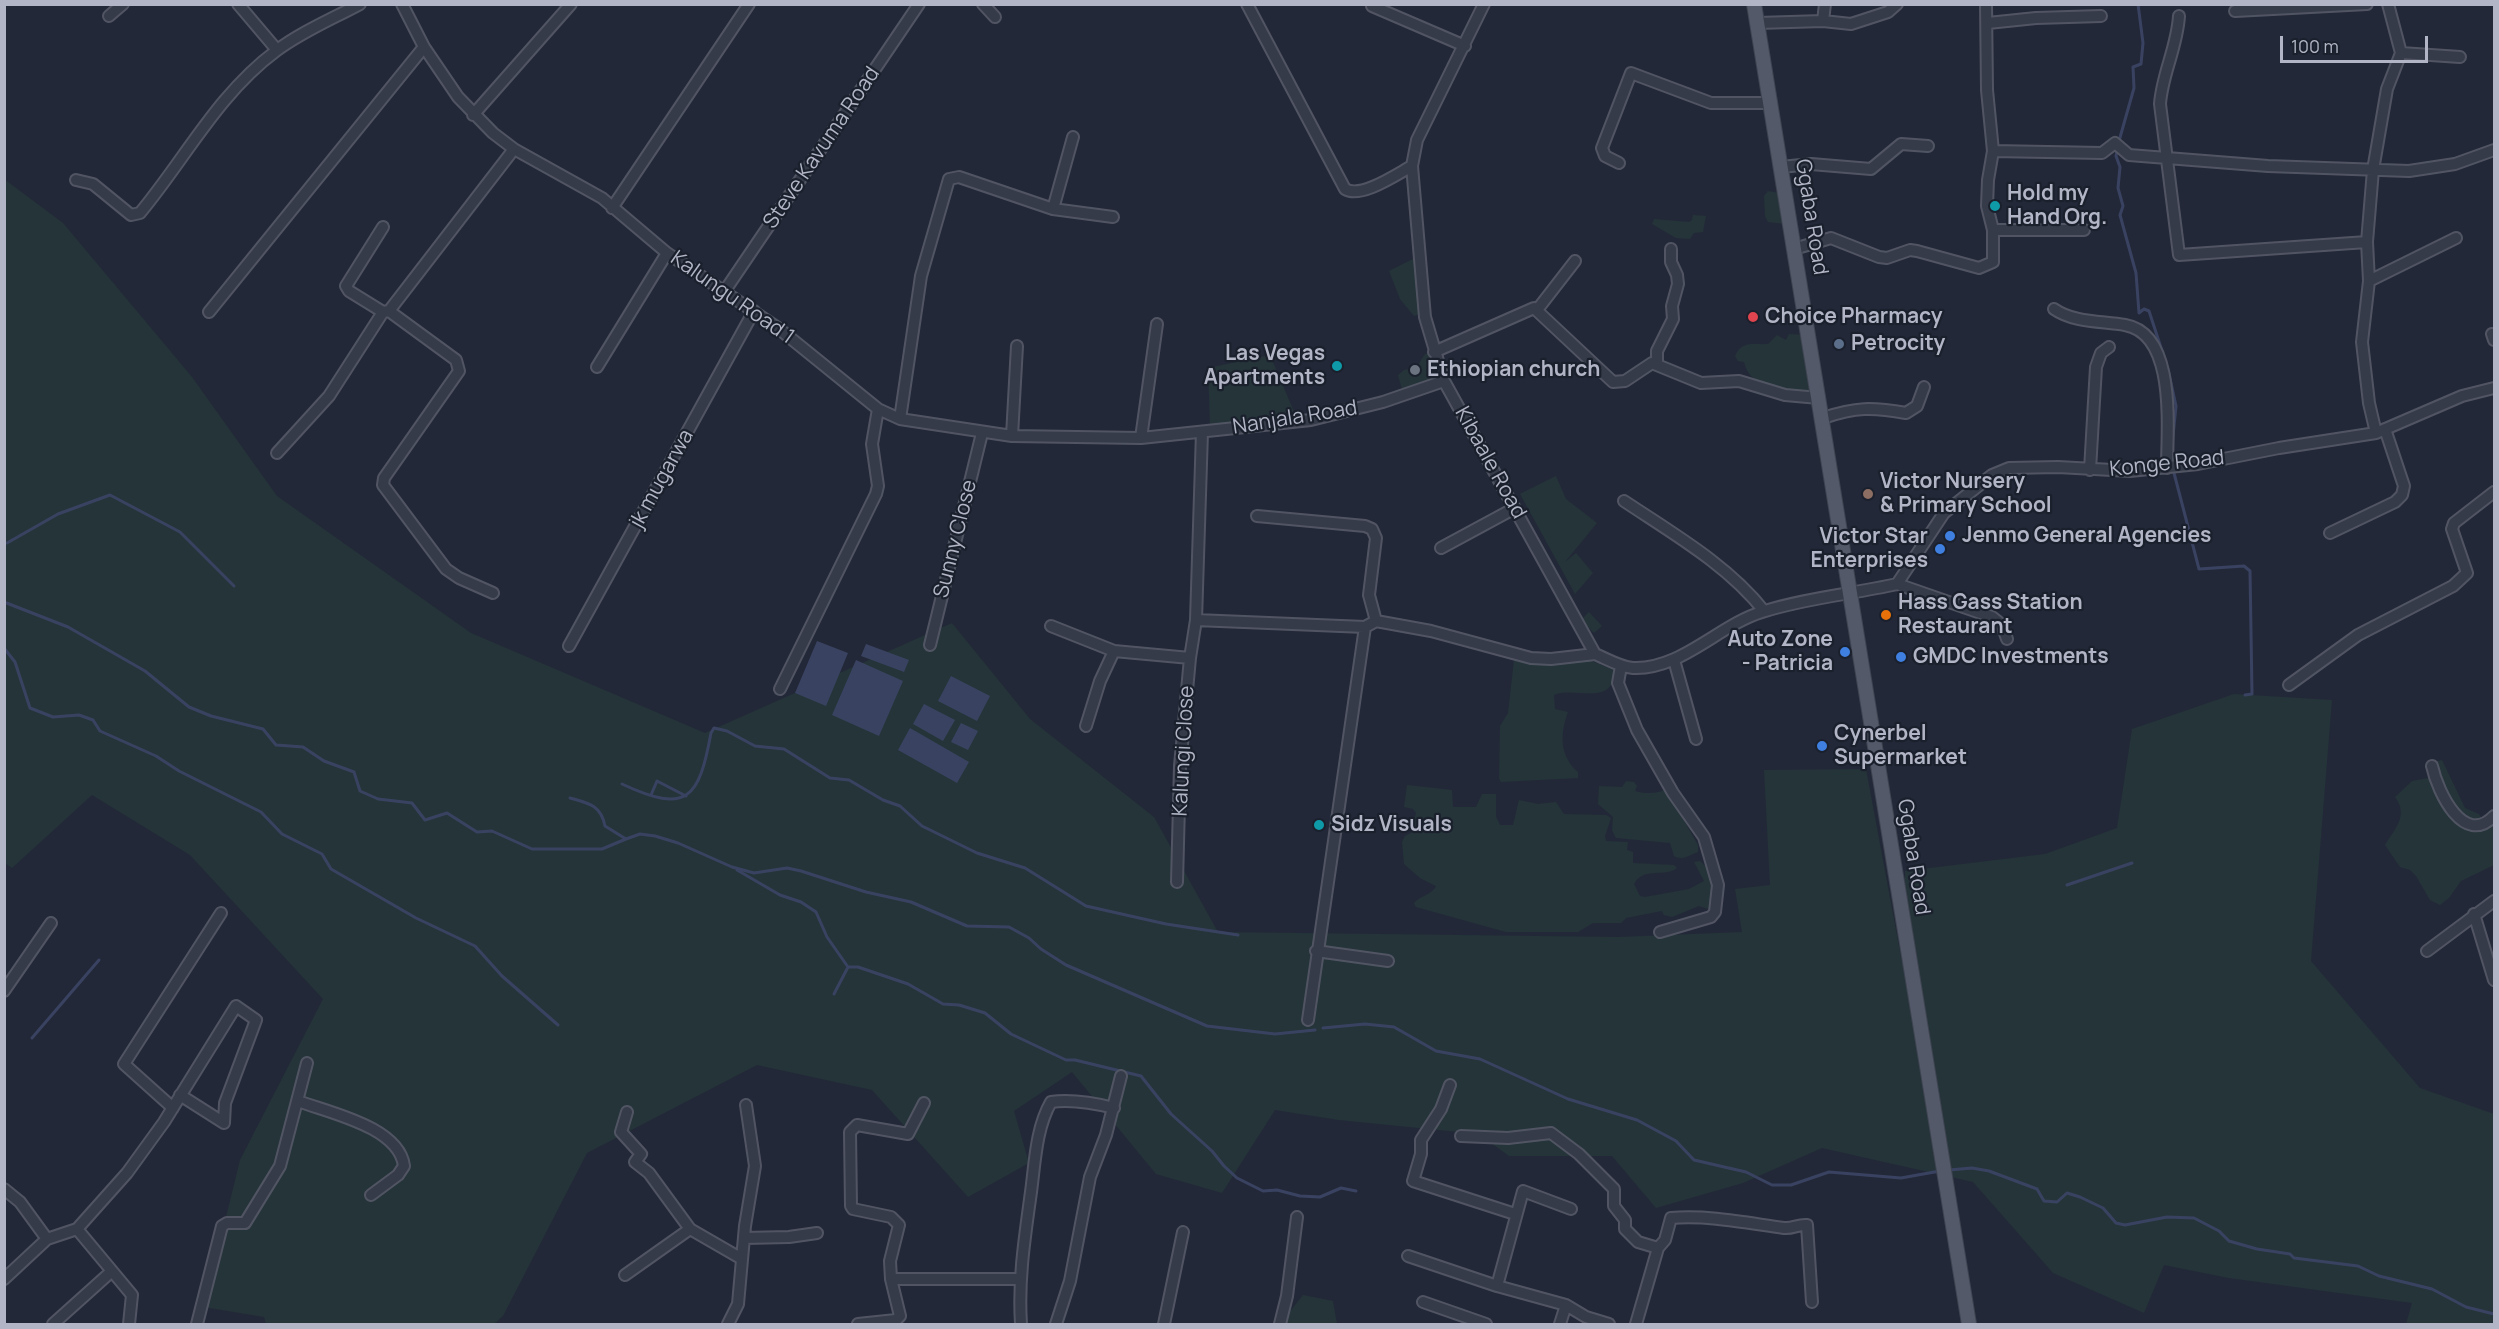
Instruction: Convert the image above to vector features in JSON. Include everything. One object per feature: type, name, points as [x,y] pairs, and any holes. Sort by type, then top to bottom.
[{"type":"main road","name":"Ggaba Road","points":[[1754,4],[1969,1324]]},
{"type":"street","points":[[109,16],[123,4]]},
{"type":"street","points":[[238,4],[277,50]]},
{"type":"street","points":[[76,180],[93,184],[131,215],[140,213],[203,127],[252,71],[277,50],[360,4]]},
{"type":"street","name":"Kalungu Road 1","points":[[402,4],[424,47],[473,115],[514,149],[602,198],[667,253],[754,311],[878,409],[900,419],[982,433],[1012,436],[1141,438]]},
{"type":"street","points":[[473,115],[571,4]]},
{"type":"street","points":[[612,208],[749,4]]},
{"type":"street","name":"Steve Kavuma Road","points":[[724,292],[919,4]]},
{"type":"street","points":[[982,4],[995,17]]},
{"type":"street","points":[[1247,4],[1345,189],[1354,193],[1364,190],[1412,166]]},
{"type":"street","name":"Kibaale Road","points":[[1484,4],[1417,140],[1412,166],[1425,317],[1444,381],[1595,654]]},
{"type":"street","points":[[1823,21],[1825,4]]},
{"type":"street","points":[[1758,23],[1823,21],[1851,24],[1888,12],[1897,4]]},
{"type":"street","points":[[1794,249],[1831,238],[1879,257],[1887,258],[1910,250],[1980,268],[1993,262],[1993,230],[1987,206],[1988,180],[1993,151],[1987,90],[1986,4]]},
{"type":"street","points":[[2235,11],[2367,4]]},
{"type":"street","points":[[2330,533],[2395,502],[2402,495],[2404,486],[2380,431],[2362,352],[2369,281],[2367,242],[2373,170],[2387,89],[2401,53],[2388,4]]},
{"type":"street","points":[[1372,6],[1465,46]]},
{"type":"street","points":[[1988,23],[2036,18],[2101,16]]},
{"type":"street","points":[[2179,16],[2174,52],[2161,96],[2162,136],[2168,158],[2179,255],[2367,242]]},
{"type":"street","points":[[209,312],[424,47]]},
{"type":"street","points":[[2401,53],[2460,57]]},
{"type":"street","points":[[1619,163],[1605,156],[1602,148],[1630,73],[1711,103],[1771,102]]},
{"type":"street","points":[[1053,209],[1073,137]]},
{"type":"street","points":[[1993,151],[2102,153],[2115,143],[2126,154],[2373,170],[2437,168],[2494,150]]},
{"type":"street","points":[[1781,167],[1811,164],[1871,169],[1901,144],[1929,146]]},
{"type":"street","points":[[277,453],[329,396],[386,312],[514,149]]},
{"type":"street","points":[[900,419],[921,276],[949,179],[959,177],[1053,209],[1113,217]]},
{"type":"street","points":[[383,227],[346,285],[349,291],[386,312],[456,360],[459,366],[459,371],[384,478],[383,485],[446,569],[459,578],[493,593]]},
{"type":"street","points":[[1993,230],[2084,230]]},
{"type":"street","points":[[2369,281],[2456,238]]},
{"type":"street","points":[[1434,352],[1530,308],[1537,310],[1613,382],[1625,381],[1651,364],[1673,319],[1672,306],[1678,284],[1671,262],[1671,249]]},
{"type":"street","points":[[597,367],[667,253]]},
{"type":"street","points":[[1537,310],[1575,261]]},
{"type":"street","points":[[2054,309],[2073,318],[2132,327],[2150,339],[2159,356],[2168,397],[2167,468]]},
{"type":"street","name":"jk mugarwa","points":[[569,646],[754,311]]},
{"type":"street","points":[[1141,438],[1157,324]]},
{"type":"street","points":[[1012,436],[1017,346]]},
{"type":"street","points":[[2090,470],[2096,367],[2101,353],[2109,347]]},
{"type":"street","points":[[1651,364],[1701,383],[1739,381],[1785,395],[1819,398]]},
{"type":"street","name":"Nanjala Road","points":[[1141,438],[1343,414],[1444,381]]},
{"type":"street","points":[[1823,418],[1861,408],[1877,407],[1906,412],[1917,406],[1924,387]]},
{"type":"street","name":"Konge Road","points":[[1897,584],[1936,521],[1992,476],[2018,466],[2090,470],[2167,468],[2380,431],[2462,396],[2494,388]]},
{"type":"street","points":[[780,689],[876,494],[878,486],[872,444],[878,409]]},
{"type":"street","name":"Kalungi Close","points":[[1177,882],[1180,766],[1190,658],[1196,620],[1202,432]]},
{"type":"street","name":"Sunny Close","points":[[930,645],[982,433]]},
{"type":"street","points":[[2289,685],[2358,636],[2453,586],[2467,573],[2452,529],[2454,523],[2494,492]]},
{"type":"street","points":[[1624,501],[1681,539],[1722,571],[1764,611]]},
{"type":"street","points":[[1441,548],[1515,508]]},
{"type":"street","points":[[1257,516],[1365,526],[1372,529],[1376,538],[1369,595],[1376,621]]},
{"type":"street","points":[[1196,620],[1365,627],[1376,621],[1431,631],[1531,658],[1551,659],[1595,654],[1621,666],[1643,667],[1674,660],[1734,622],[1764,611],[1897,584],[1992,617],[2001,625],[2007,639]]},
{"type":"street","points":[[1051,626],[1113,651],[1190,658]]},
{"type":"street","points":[[1308,1020],[1316,951],[1353,723],[1365,627]]},
{"type":"street","points":[[1086,726],[1100,681],[1113,651]]},
{"type":"street","points":[[1674,660],[1696,739]]},
{"type":"street","points":[[1621,666],[1618,683],[1624,702],[1673,793],[1704,837],[1718,885],[1717,903],[1711,916],[1660,932]]},
{"type":"street","points":[[2432,766],[2436,779],[2458,819],[2475,827],[2482,826],[2494,816]]},
{"type":"street","points":[[2427,951],[2494,901]]},
{"type":"street","points":[[173,1108],[124,1064],[221,913]]},
{"type":"street","points":[[2474,914],[2494,980]]},
{"type":"street","points":[[4,991],[51,923]]},
{"type":"street","points":[[1316,951],[1388,961]]},
{"type":"street","points":[[4,1279],[47,1239],[77,1229],[104,1199],[143,1153],[236,1006],[256,1020],[225,1103],[224,1123],[180,1095]]},
{"type":"street","points":[[197,1324],[222,1226],[227,1223],[245,1223],[280,1166],[307,1063]]},
{"type":"street","points":[[1056,1324],[1070,1281],[1090,1177],[1114,1108],[1121,1076]]},
{"type":"street","points":[[1450,1085],[1441,1109],[1421,1140],[1421,1154],[1413,1181],[1515,1214]]},
{"type":"street","points":[[298,1101],[362,1124],[397,1146],[404,1166],[398,1175],[371,1195]]},
{"type":"street","points":[[1021,1324],[1020,1279],[1034,1168],[1044,1113],[1051,1102],[1060,1101],[1087,1101],[1114,1108]]},
{"type":"street","points":[[858,1324],[898,1318],[900,1314],[891,1279],[890,1261],[899,1222],[891,1217],[851,1206],[848,1138],[850,1132],[858,1125],[908,1134],[924,1103]]},
{"type":"street","points":[[728,1324],[738,1304],[744,1238],[755,1167],[746,1105]]},
{"type":"street","points":[[627,1112],[621,1132],[641,1154],[635,1162],[649,1173],[690,1229],[742,1259]]},
{"type":"street","points":[[1461,1136],[1508,1138],[1551,1133],[1579,1154],[1614,1189],[1614,1206],[1625,1220],[1625,1229],[1629,1234],[1638,1242],[1658,1248]]},
{"type":"street","points":[[4,1189],[20,1202],[47,1239]]},
{"type":"street","points":[[1497,1286],[1523,1191],[1571,1209]]},
{"type":"street","points":[[1280,1324],[1287,1296],[1297,1217]]},
{"type":"street","points":[[1636,1324],[1658,1248],[1665,1240],[1671,1218],[1724,1219],[1788,1229],[1800,1224],[1807,1226],[1812,1302]]},
{"type":"street","points":[[77,1229],[132,1295],[129,1324]]},
{"type":"street","points":[[625,1275],[690,1229]]},
{"type":"street","points":[[1164,1324],[1183,1232]]},
{"type":"street","points":[[744,1238],[789,1237],[817,1233]]},
{"type":"street","points":[[1408,1256],[1497,1286],[1566,1305],[1586,1317],[1610,1324]]},
{"type":"street","points":[[53,1324],[112,1271]]},
{"type":"street","points":[[891,1279],[1020,1279]]},
{"type":"street","points":[[1423,1302],[1486,1324]]},
{"type":"street","points":[[1560,1324],[1566,1305]]},
{"type":"shaded area","points":[[4,179],[63,223],[192,377],[277,496],[471,633],[705,733],[952,623],[1030,719],[1154,817],[1218,932],[1619,937],[1742,932],[1735,889],[1770,885],[1764,770],[1866,769],[1902,962],[1905,871],[2045,854],[2117,828],[2132,729],[2234,694],[2332,700],[2311,961],[2420,1088],[2494,1114],[2494,1324],[2406,1324],[2412,1303],[2229,1278],[2164,1265],[2144,1313],[2053,1273],[1973,1182],[1822,1148],[1743,1183],[1656,1208],[1612,1156],[1509,1156],[1479,1134],[1339,1120],[1275,1110],[1222,1193],[1156,1174],[1072,1072],[1014,1111],[1029,1163],[968,1197],[872,1090],[757,1065],[587,1153],[503,1316],[494,1324],[266,1324],[264,1317],[204,1307],[240,1160],[323,999],[190,855],[92,795],[12,868],[5,863]]},
{"type":"shaded area","points":[[1768,191],[1779,193],[1786,224],[1768,222],[1765,216],[1764,196]]},
{"type":"shaded area","points":[[1693,215],[1706,216],[1703,232],[1694,233],[1690,239],[1676,238],[1652,224],[1654,219],[1689,222]]},
{"type":"shaded area","points":[[1413,259],[1418,262],[1420,314],[1414,316],[1400,299],[1389,271]]},
{"type":"shaded area","points":[[1789,334],[1806,335],[1815,392],[1794,392],[1763,385],[1748,372],[1744,362],[1738,361],[1735,356],[1745,345],[1768,344],[1777,335],[1786,340]]},
{"type":"shaded area","points":[[1425,354],[1432,354],[1440,378],[1403,393],[1398,375],[1404,370],[1416,368]]},
{"type":"shaded area","points":[[1270,355],[1295,414],[1210,426],[1208,368]]},
{"type":"shaded area","points":[[1556,476],[1566,499],[1597,523],[1565,562],[1576,553],[1593,573],[1575,594],[1520,494]]},
{"type":"shaded area","points":[[1589,612],[1602,626],[1594,633],[1581,620]]},
{"type":"shaded area","points":[[1584,658],[1614,670],[1613,682],[1608,689],[1601,692],[1554,695],[1555,709],[1568,712],[1563,736],[1564,752],[1578,772],[1578,778],[1501,782],[1499,778],[1500,726],[1508,713],[1514,660]]},
{"type":"shaded area","points":[[2442,760],[2465,808],[2479,814],[2488,829],[2494,820],[2494,865],[2461,881],[2449,898],[2440,905],[2430,900],[2416,876],[2410,870],[2400,867],[2385,845],[2401,816],[2401,810],[2395,797],[2412,781],[2428,778],[2425,764]]},
{"type":"shaded area","points":[[1626,781],[1634,782],[1637,786],[1635,791],[1638,792],[1655,793],[1666,789],[1698,845],[1698,852],[1681,858],[1674,856],[1670,843],[1616,838],[1612,830],[1613,817],[1598,804],[1599,786],[1622,787]]},
{"type":"shaded area","points":[[1407,785],[1452,790],[1453,807],[1476,807],[1482,794],[1496,794],[1496,817],[1500,825],[1513,825],[1519,800],[1538,804],[1556,802],[1564,814],[1606,815],[1611,818],[1605,836],[1606,841],[1628,842],[1627,850],[1633,852],[1633,863],[1674,865],[1677,868],[1672,871],[1643,875],[1634,884],[1640,896],[1689,889],[1704,881],[1694,862],[1700,861],[1711,876],[1713,894],[1711,907],[1708,909],[1699,906],[1672,917],[1664,915],[1662,911],[1626,918],[1621,923],[1593,923],[1578,932],[1506,932],[1416,907],[1414,903],[1436,886],[1420,878],[1404,864],[1402,842],[1405,836],[1411,833],[1416,813],[1413,809],[1404,807]]},
{"type":"shaded area","points":[[1303,1295],[1333,1301],[1337,1324],[1280,1324]]},
{"type":"water","points":[[817,641],[848,653],[826,706],[795,693]]},
{"type":"water","points":[[866,644],[909,660],[904,672],[861,656]]},
{"type":"water","points":[[856,660],[903,681],[879,736],[832,715]]},
{"type":"water","points":[[951,676],[990,696],[977,721],[938,701]]},
{"type":"water","points":[[924,704],[955,720],[943,741],[913,724]]},
{"type":"water","points":[[961,723],[978,731],[968,750],[951,742]]},
{"type":"water","points":[[910,728],[969,762],[957,783],[898,750]]},
{"type":"waterway","points":[[2119,141],[2134,88],[2133,67],[2141,64],[2143,43],[2138,4]]},
{"type":"waterway","points":[[2118,147],[2116,156],[2120,167],[2118,188],[2123,206],[2120,215],[2136,273],[2139,313],[2144,309],[2149,311],[2165,360]]},
{"type":"waterway","points":[[2168,369],[2176,406],[2172,446]]},
{"type":"waterway","points":[[2174,473],[2199,569],[2244,566],[2250,571],[2252,694],[2245,695]]},
{"type":"waterway","points":[[7,543],[58,514],[110,495],[180,532],[234,586]]},
{"type":"waterway","points":[[4,542],[4,554]]},
{"type":"waterway","points":[[4,602],[68,627],[145,671],[189,707],[211,716],[263,729],[276,745],[303,747],[324,761],[354,772],[360,791],[378,799],[412,803],[425,820],[447,813],[477,832],[492,831],[532,849],[602,849],[626,839]]},
{"type":"waterway","points":[[4,648],[15,662],[30,708],[53,717],[79,715],[93,720],[100,731],[156,756],[179,771],[261,812],[282,834],[322,854],[331,869],[416,918],[475,946],[502,976],[558,1025]]},
{"type":"waterway","points":[[622,784],[662,798],[676,799],[687,794],[695,786],[701,773],[714,728],[727,731],[755,746],[784,749],[830,778],[849,780],[883,800],[900,806],[922,826],[977,853],[1025,868],[1086,906],[1166,924],[1238,935]]},
{"type":"waterway","points":[[651,795],[657,781],[686,796]]},
{"type":"waterway","points":[[570,798],[593,806],[600,813],[605,826],[626,839],[640,834],[655,836],[678,843],[732,867],[754,873],[787,868],[866,892],[911,902],[967,926],[1009,927],[1029,938],[1041,949],[1066,965],[1207,1026],[1275,1034],[1315,1030]]},
{"type":"waterway","points":[[2067,885],[2132,863]]},
{"type":"waterway","points":[[737,870],[780,895],[801,902],[816,912],[827,937],[848,967]]},
{"type":"waterway","points":[[32,1038],[99,960]]},
{"type":"waterway","points":[[848,967],[858,967],[908,984],[943,1004],[959,1005],[985,1013],[1011,1034],[1066,1060],[1075,1060],[1141,1076],[1171,1114],[1212,1151],[1224,1166],[1237,1178],[1263,1191],[1277,1190],[1300,1196],[1320,1197],[1341,1188],[1356,1191]]},
{"type":"waterway","points":[[834,994],[848,967]]},
{"type":"waterway","points":[[1323,1028],[1365,1024],[1394,1027],[1436,1051],[1480,1059],[1568,1099],[1637,1120],[1676,1141],[1694,1160],[1746,1172],[1772,1185],[1791,1185],[1829,1172],[1901,1178],[1940,1171]]},
{"type":"waterway","points":[[1949,1170],[1972,1168],[1989,1171],[2037,1189],[2044,1201],[2057,1202],[2067,1193],[2080,1197],[2103,1208],[2116,1223],[2125,1225],[2167,1217],[2194,1218],[2219,1231],[2229,1241],[2257,1249],[2290,1254],[2294,1258],[2358,1266],[2379,1276],[2432,1289],[2466,1307],[2494,1314]]},
{"type":"place","name":"Hold my Hand Org.","points":[[1995,206]]},
{"type":"place","name":"Choice Pharmacy","points":[[1753,317]]},
{"type":"place","name":"Petrocity","points":[[1839,344]]},
{"type":"place","name":"Las Vegas Apartments","points":[[1337,366]]},
{"type":"place","name":"Ethiopian church","points":[[1415,370]]},
{"type":"place","name":"Victor Nursery & Primary School","points":[[1868,494]]},
{"type":"place","name":"Jenmo General Agencies","points":[[1950,536]]},
{"type":"place","name":"Victor Star Enterprises","points":[[1940,549]]},
{"type":"place","name":"Hass Gass Station Restaurant","points":[[1886,615]]},
{"type":"place","name":"Auto Zone - Patricia","points":[[1845,652]]},
{"type":"place","name":"GMDC Investments","points":[[1901,657]]},
{"type":"place","name":"Cynerbel Supermarket","points":[[1822,746]]},
{"type":"place","name":"Sidz Visuals","points":[[1319,825]]}]
